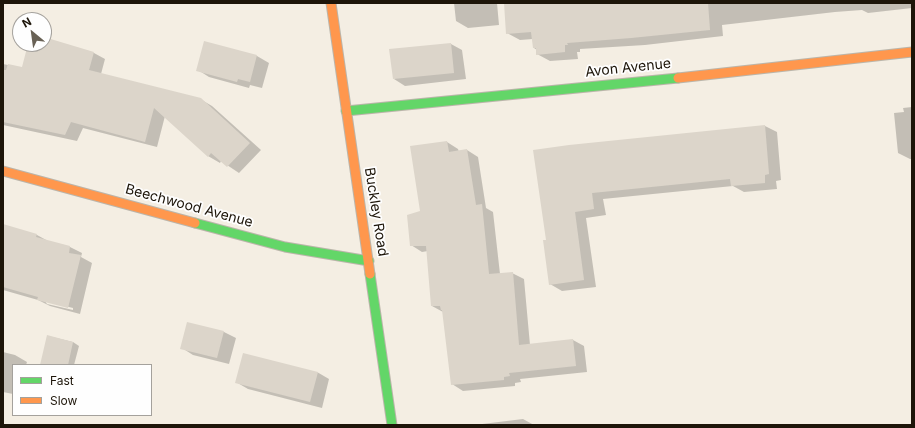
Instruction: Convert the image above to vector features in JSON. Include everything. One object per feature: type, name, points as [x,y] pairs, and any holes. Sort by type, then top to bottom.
[{"type":"street","name":"Buckley Road","points":[[332,3],[346,111],[370,261],[392,425]]},
{"type":"street","name":"Avon Avenue","points":[[346,111],[794,66],[912,52]]},
{"type":"street","name":"Beechwood Avenue","points":[[3,171],[285,247],[370,261]]},
{"type":"building","points":[[504,3],[708,3],[710,30],[567,43],[568,45],[565,45],[565,52],[536,55],[536,48],[533,48],[531,32],[506,34]]},
{"type":"building","points":[[52,39],[94,52],[89,70],[201,98],[250,143],[227,167],[211,153],[208,157],[154,108],[145,142],[71,122],[65,135],[3,122],[3,70],[6,70],[8,64],[22,67],[26,52],[52,52]]},
{"type":"building","points":[[204,41],[257,55],[250,82],[238,79],[237,82],[196,71]]},
{"type":"building","points":[[451,43],[454,73],[393,79],[389,49]]},
{"type":"building","points":[[765,125],[769,174],[765,175],[765,183],[731,186],[730,179],[592,193],[594,209],[575,212],[584,280],[549,285],[543,240],[546,240],[533,150]]},
{"type":"building","points":[[447,141],[449,152],[467,149],[476,205],[482,204],[489,274],[513,272],[519,345],[573,339],[576,366],[509,373],[510,376],[504,377],[504,380],[451,385],[442,310],[440,306],[431,306],[426,246],[410,246],[407,215],[420,211],[410,146]]},
{"type":"building","points":[[3,224],[37,234],[36,237],[70,246],[69,253],[81,255],[68,308],[37,300],[38,297],[3,287]]},
{"type":"building","points":[[187,322],[224,331],[217,358],[180,349]]},
{"type":"building","points":[[47,335],[73,342],[68,364],[40,364]]},
{"type":"building","points":[[243,353],[318,372],[310,402],[235,383]]},
{"type":"traffic: fast","points":[[346,111],[678,78]]},
{"type":"traffic: fast","points":[[195,223],[285,247],[369,261]]},
{"type":"traffic: fast","points":[[370,274],[392,425]]},
{"type":"traffic: slow","points":[[331,3],[370,274]]},
{"type":"traffic: slow","points":[[678,78],[912,52]]},
{"type":"traffic: slow","points":[[3,171],[195,223]]}]
